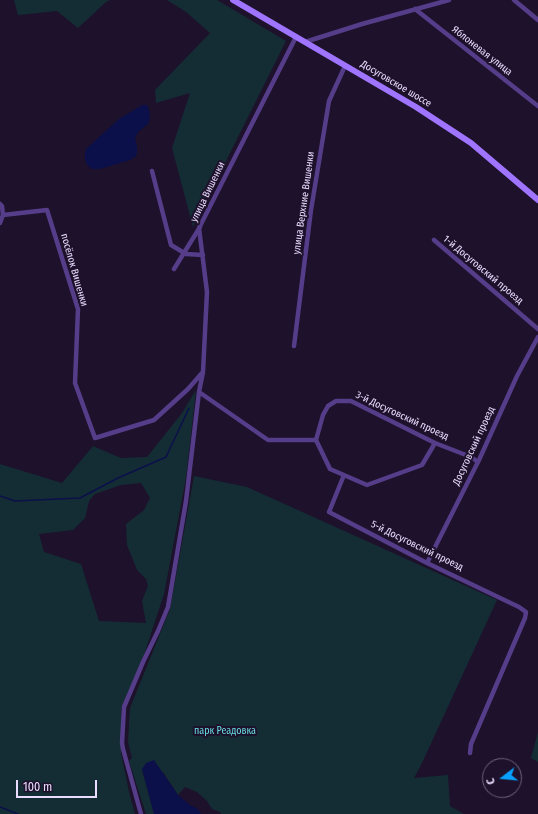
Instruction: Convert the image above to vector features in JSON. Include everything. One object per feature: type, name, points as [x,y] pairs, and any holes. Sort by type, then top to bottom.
[{"type":"main road","name":"Досуговское шоссе","points":[[232,0],[416,107],[471,142],[538,200]]},
{"type":"street","points":[[305,42],[362,24],[449,0]]},
{"type":"street","points":[[514,0],[538,20]]},
{"type":"street","name":"Яблоневая улица","points":[[415,10],[538,106]]},
{"type":"street","name":"улица Вишенки","points":[[140,814],[122,743],[124,707],[168,607],[186,501],[199,392],[203,372],[207,292],[200,227],[296,37]]},
{"type":"street","name":"улица Верхние Вишенки","points":[[294,346],[311,210],[329,101],[345,66]]},
{"type":"street","points":[[152,171],[172,245],[184,253],[204,255]]},
{"type":"street","points":[[0,204],[2,206],[3,215],[0,223]]},
{"type":"street","name":"посёлок Вишенки","points":[[3,215],[47,210],[78,309],[75,383],[95,438],[154,420],[188,389],[203,372]]},
{"type":"street","points":[[174,269],[200,227]]},
{"type":"street","name":"1-й Досуговский проезд","points":[[434,240],[538,327]]},
{"type":"street","name":"Досуговский проезд","points":[[427,562],[478,462],[517,376],[538,337]]},
{"type":"street","points":[[199,392],[268,440],[316,440],[330,469],[367,485],[422,465],[435,442]]},
{"type":"street","name":"3-й Досуговский проезд","points":[[316,440],[323,415],[328,406],[336,401],[351,401],[478,462]]},
{"type":"street","name":"5-й Досуговский проезд","points":[[344,474],[330,512],[519,607],[526,612],[525,618],[471,744],[470,753]]},
{"type":"green space","points":[[14,0],[110,0],[78,28],[57,11],[18,15]]},
{"type":"green space","points":[[167,0],[217,0],[286,41],[193,227],[172,148],[190,93],[156,103],[155,90],[210,33],[186,12]]},
{"type":"green space","points":[[196,390],[186,478],[164,594],[144,655],[121,709],[121,753],[135,814],[0,814],[0,464],[62,483],[93,446],[121,458],[147,457],[182,413]],"holes":[[[141,483],[150,498],[144,510],[126,524],[127,545],[137,570],[146,579],[148,586],[142,601],[146,623],[99,621],[81,564],[44,552],[39,534],[73,530],[85,518],[89,501],[95,494],[121,485]]]},
{"type":"green space","name":"парк Реадовка","points":[[194,476],[247,487],[497,600],[414,778],[448,775],[450,806],[464,814],[221,814],[220,812],[212,809],[207,801],[197,792],[185,787],[178,795],[163,772],[142,769],[154,814],[146,814],[129,761],[132,758],[128,742],[130,708],[170,609]]},
{"type":"green space","points":[[538,732],[538,762],[531,758]]},
{"type":"shaded area","points":[[142,105],[147,105],[150,118],[148,124],[138,132],[135,138],[137,147],[136,156],[130,160],[100,169],[92,169],[87,165],[85,159],[86,149],[119,119]]},
{"type":"shaded area","points":[[154,760],[178,795],[190,805],[198,809],[201,814],[154,814],[142,769],[146,763]]},
{"type":"waterway","points":[[0,496],[15,501],[80,498],[118,478],[166,457],[189,408]]},
{"type":"waterway","points":[[0,807],[18,814]]}]
